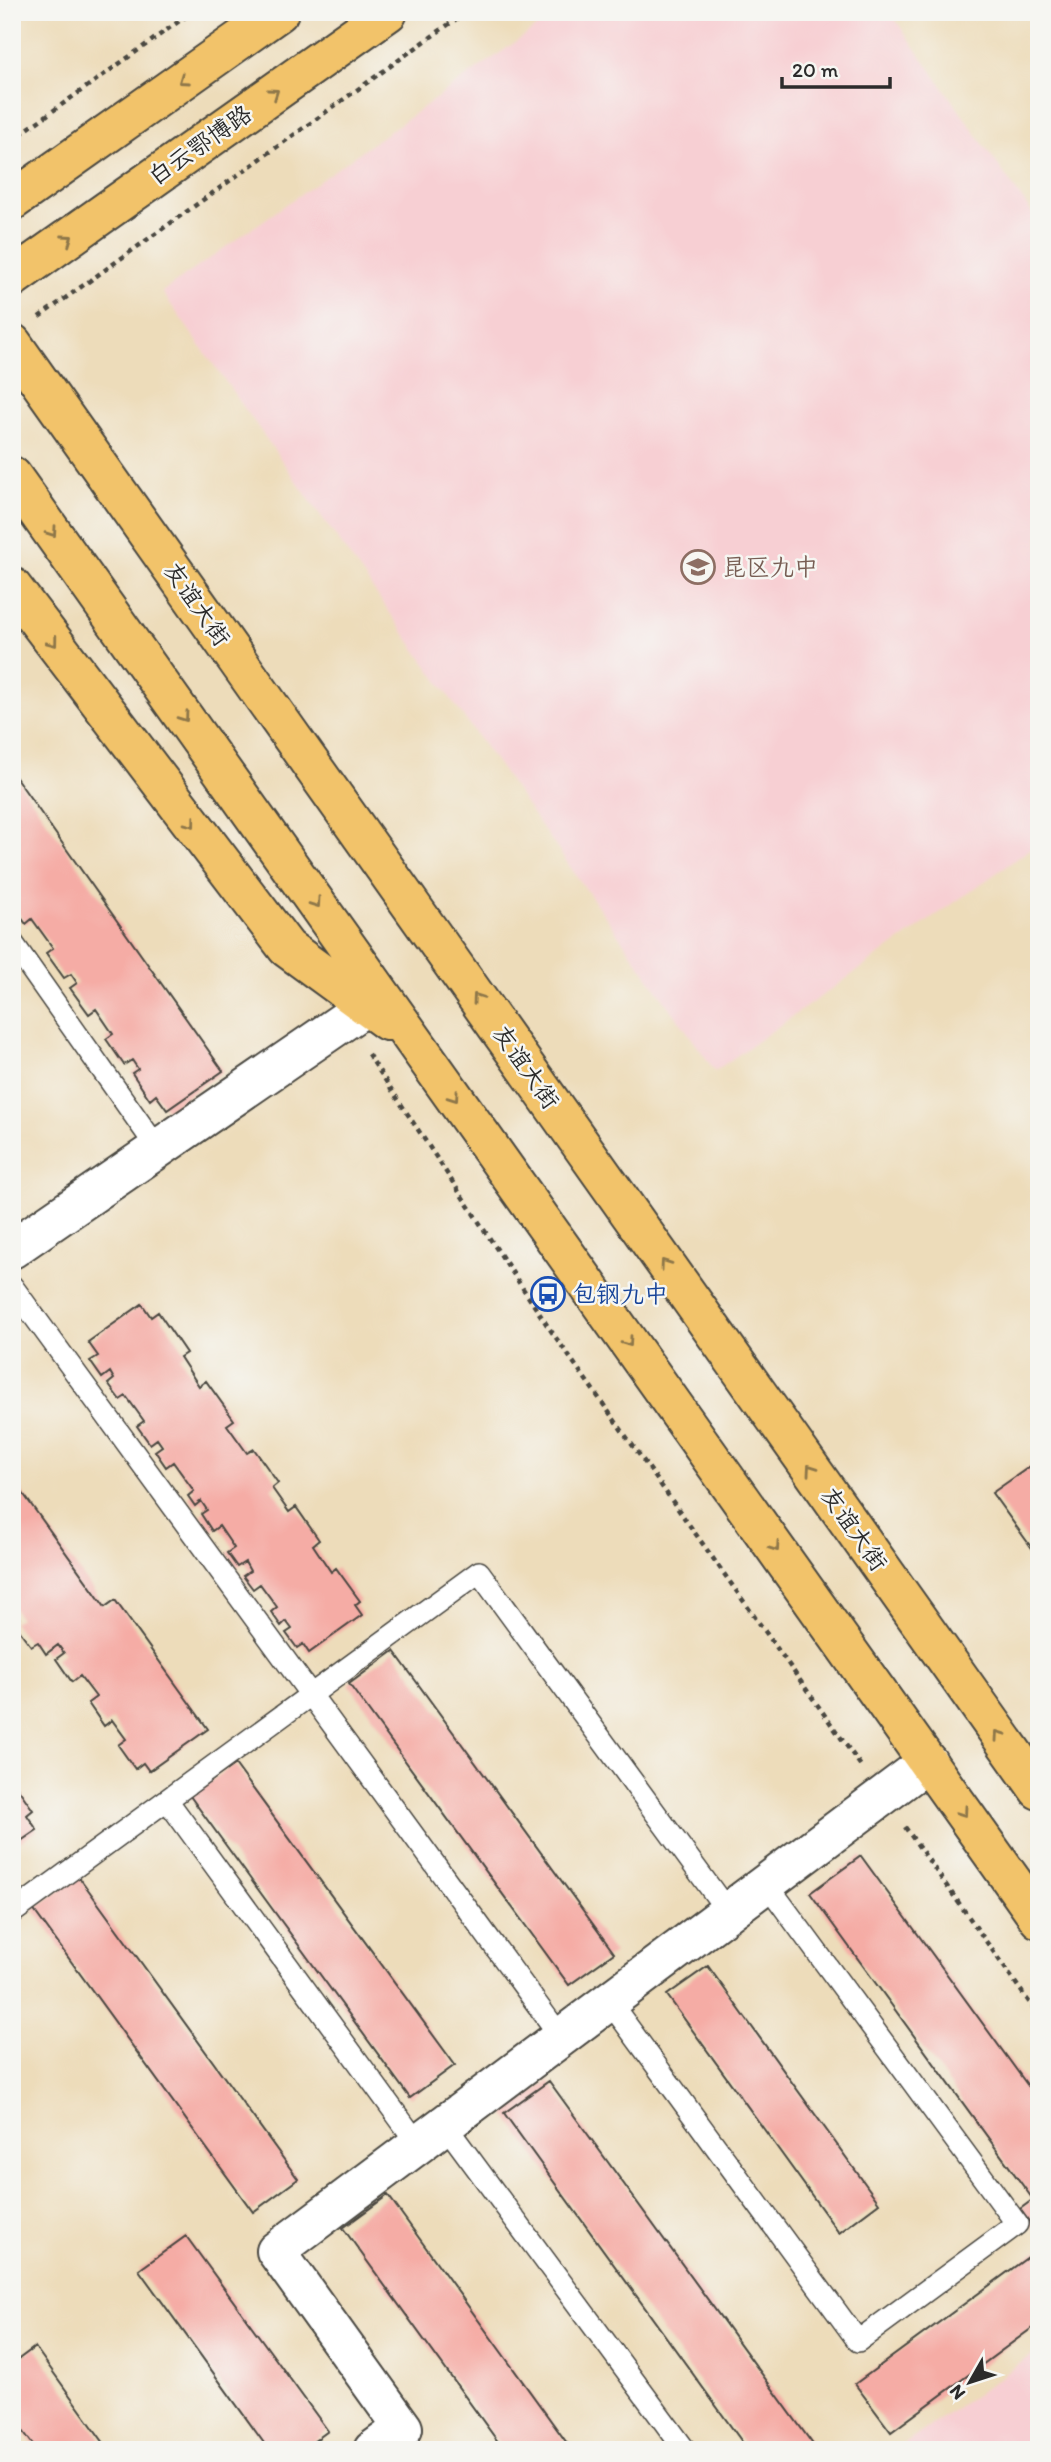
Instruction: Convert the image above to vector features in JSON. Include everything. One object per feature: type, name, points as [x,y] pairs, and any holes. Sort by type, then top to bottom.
[{"type":"main road","points":[[12,201],[279,12]]},
{"type":"main road","name":"白云鄂博路","points":[[12,278],[388,12]]},
{"type":"main road","points":[[12,164],[33,172],[52,173]]},
{"type":"main road","name":"友谊大街","points":[[24,332],[1039,1790]]},
{"type":"main road","points":[[12,477],[1039,1919]]},
{"type":"main road","points":[[12,587],[287,948],[355,1013],[414,1041]]},
{"type":"street","points":[[12,1249],[355,1013]]},
{"type":"street","points":[[393,2443],[276,2251],[928,1762]]},
{"type":"lane","points":[[12,942],[158,1149]]},
{"type":"lane","points":[[12,1286],[561,2037]]},
{"type":"lane","points":[[12,1913],[479,1572],[728,1912]]},
{"type":"lane","points":[[167,1800],[685,2450]]},
{"type":"lane","points":[[609,2001],[858,2341],[1017,2224],[766,1883]]},
{"type":"path","points":[[12,140],[192,12]]},
{"type":"path","points":[[24,332],[466,12]]},
{"type":"path","points":[[355,1013],[549,1328],[1039,2016]]},
{"type":"shaded area","name":"昆区九中","points":[[558,12],[890,12],[1039,223],[1039,843],[715,1071],[162,292]]},
{"type":"shaded area","points":[[1039,2350],[1039,2450],[896,2450]]},
{"type":"building","points":[[12,772],[223,1071],[167,1110],[156,1095],[150,1100],[132,1073],[138,1069],[132,1060],[124,1065],[106,1039],[113,1034],[96,1009],[89,1014],[70,988],[77,983],[71,974],[64,978],[46,953],[53,948],[32,919],[26,924],[12,905],[19,900],[12,895]]},
{"type":"building","points":[[142,1304],[151,1317],[158,1312],[186,1353],[180,1357],[199,1386],[206,1381],[234,1420],[227,1425],[247,1453],[254,1449],[278,1483],[272,1488],[289,1512],[296,1507],[319,1540],[313,1545],[331,1572],[336,1568],[360,1601],[355,1605],[362,1615],[309,1653],[303,1644],[297,1648],[286,1633],[292,1629],[286,1621],[281,1626],[271,1612],[277,1607],[260,1584],[253,1589],[243,1576],[250,1571],[245,1562],[237,1567],[227,1553],[234,1548],[219,1526],[212,1531],[201,1514],[207,1510],[201,1501],[195,1506],[188,1496],[194,1491],[173,1462],[166,1467],[155,1451],[162,1446],[157,1439],[150,1444],[137,1426],[144,1421],[126,1396],[120,1400],[108,1384],[114,1379],[110,1372],[102,1378],[90,1361],[98,1356],[88,1342]]},
{"type":"building","points":[[1039,1460],[1039,1558],[992,1493]]},
{"type":"building","points":[[12,1478],[105,1607],[115,1600],[208,1729],[149,1771],[143,1763],[135,1769],[118,1745],[126,1739],[112,1720],[104,1726],[88,1703],[96,1697],[80,1676],[72,1682],[56,1659],[64,1653],[58,1645],[46,1654],[38,1642],[31,1646],[13,1622],[20,1618],[12,1606]]},
{"type":"building","points":[[394,1651],[614,1953],[569,1985],[349,1684]]},
{"type":"building","points":[[235,1764],[455,2065],[410,2098],[190,1796]]},
{"type":"building","points":[[12,1780],[33,1810],[27,1815],[37,1830],[12,1847]]},
{"type":"building","points":[[861,1856],[1039,2101],[1039,2194],[1032,2198],[810,1893]]},
{"type":"building","points":[[79,1877],[298,2179],[253,2212],[33,1909]]},
{"type":"building","points":[[708,1966],[879,2203],[839,2233],[667,1995]]},
{"type":"building","points":[[549,2081],[817,2450],[748,2450],[504,2113]]},
{"type":"building","points":[[388,2195],[572,2450],[504,2450],[343,2228]]},
{"type":"building","points":[[1039,2195],[1039,2235],[1020,2209]]},
{"type":"building","points":[[186,2236],[328,2431],[302,2450],[269,2450],[139,2270]]},
{"type":"building","points":[[1039,2249],[1039,2323],[891,2432],[855,2384]]},
{"type":"building","points":[[35,2347],[109,2450],[37,2450],[12,2416],[12,2364]]},
{"type":"place","name":"昆区九中","points":[[698,567]]},
{"type":"place","name":"包钢九中","points":[[548,1294]]}]
